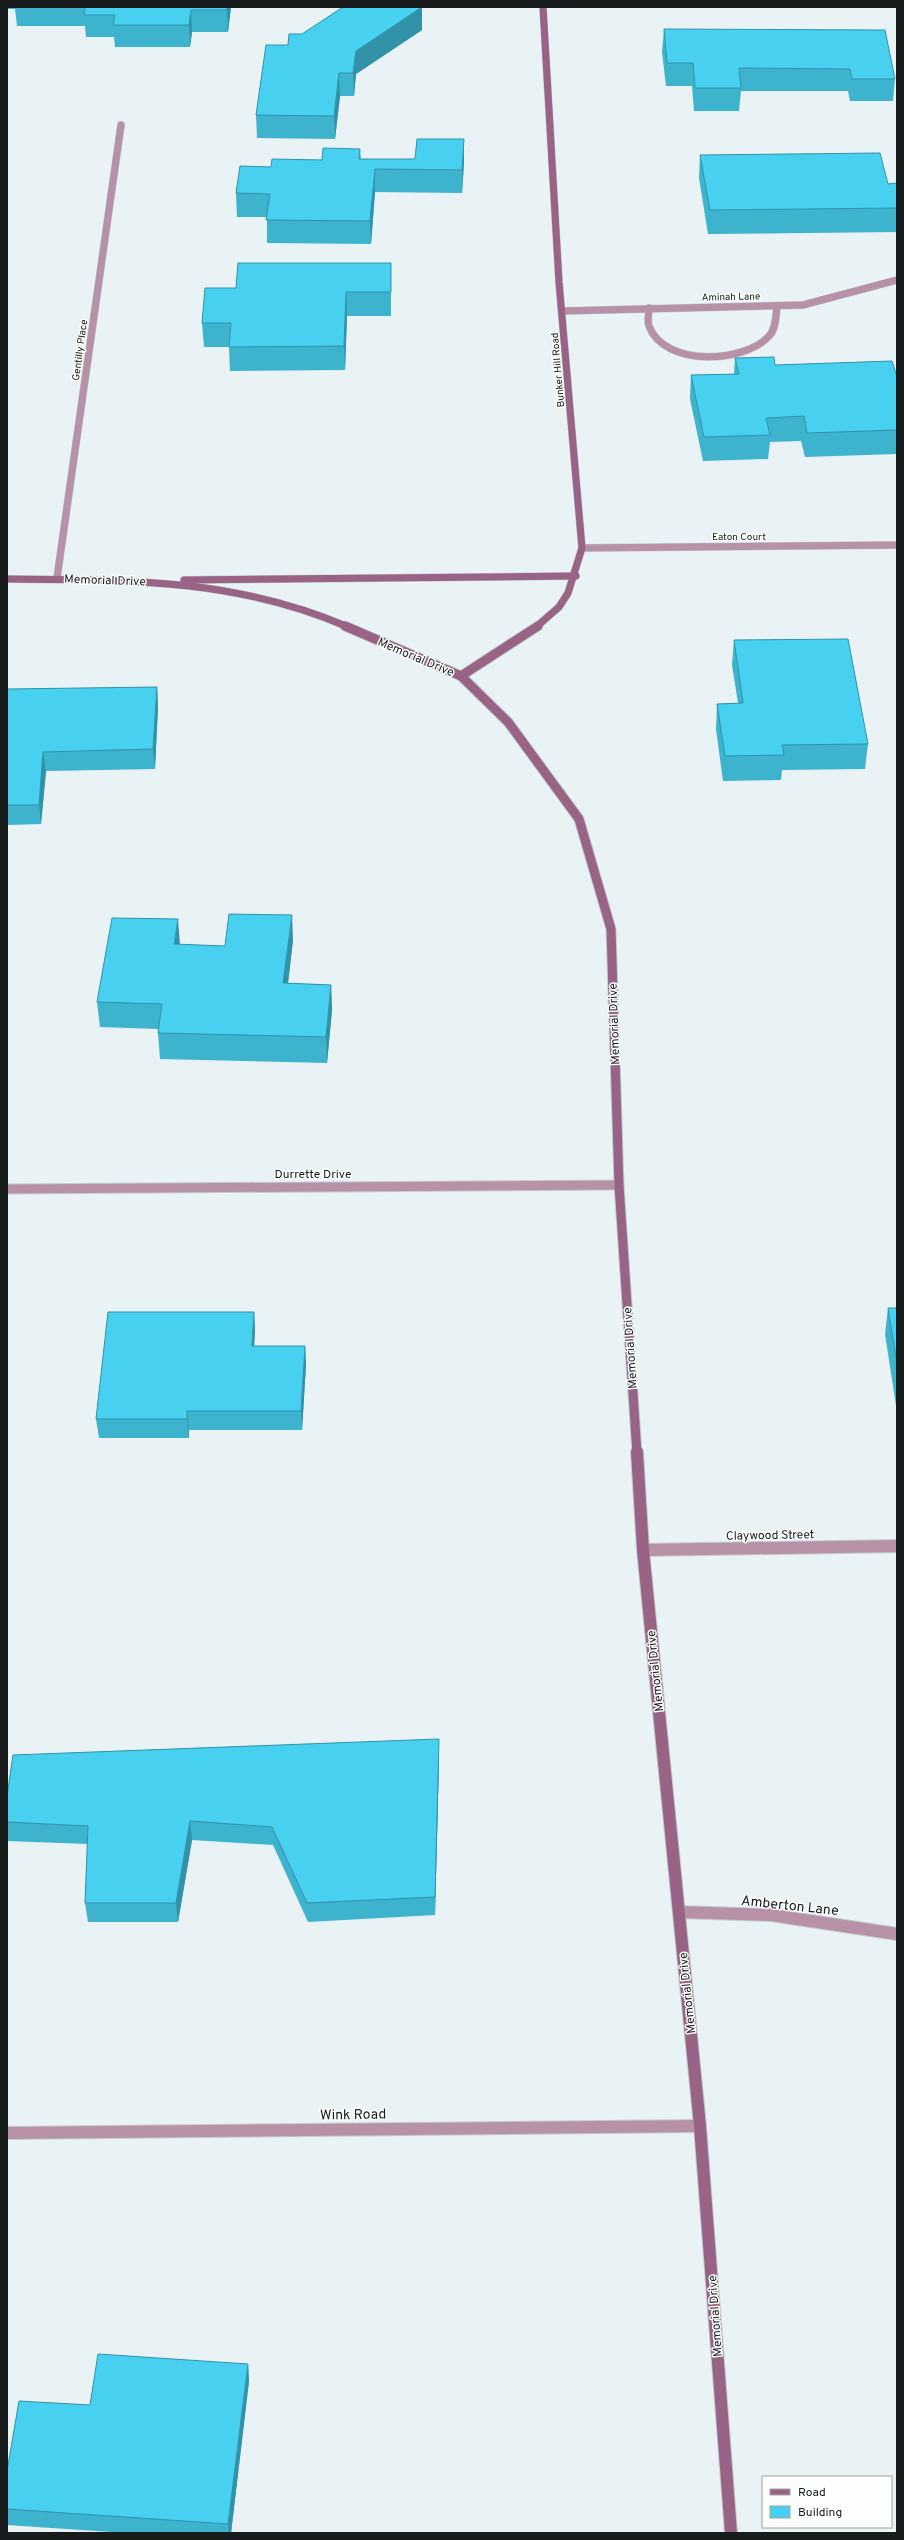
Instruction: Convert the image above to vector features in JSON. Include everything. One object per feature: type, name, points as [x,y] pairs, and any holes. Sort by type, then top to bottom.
[{"type":"street","name":"Bunker Hill Road","points":[[461,676],[528,632],[559,606],[576,576],[582,548],[562,311],[543,7]]},
{"type":"street","name":"Gentilly Place","points":[[57,578],[121,125]]},
{"type":"street","name":"Aminah Lane","points":[[562,311],[803,305],[897,280]]},
{"type":"street","points":[[649,308],[649,326],[662,343],[688,355],[725,358],[756,349],[771,334],[776,306]]},
{"type":"street","name":"Eaton Court","points":[[582,548],[897,545]]},
{"type":"street","points":[[136,580],[576,576]]},
{"type":"street","name":"Memorial Drive","points":[[7,579],[57,578],[136,580],[222,590],[317,614],[461,676],[508,722],[579,820],[611,929],[619,1185],[643,1550],[700,2126],[731,2533]]},
{"type":"street","name":"Durrette Drive","points":[[7,1189],[619,1185]]},
{"type":"street","name":"Claywood Street","points":[[643,1550],[897,1546]]},
{"type":"street","name":"Amberton Lane","points":[[679,1912],[771,1915],[897,1934]]},
{"type":"street","name":"Wink Road","points":[[7,2133],[700,2126]]},
{"type":"building","points":[[85,7],[227,7],[227,10],[191,10],[189,25],[113,25],[115,15],[84,15]]},
{"type":"building","points":[[343,7],[422,7],[356,51],[353,73],[339,73],[334,116],[256,115],[266,45],[288,45],[289,34],[302,34]]},
{"type":"building","points":[[664,29],[885,30],[895,79],[852,79],[850,69],[739,68],[741,88],[695,88],[693,63],[667,63]]},
{"type":"building","points":[[417,139],[464,139],[462,170],[375,169],[370,221],[266,220],[270,194],[236,193],[240,166],[271,167],[272,159],[322,160],[323,148],[360,149],[359,159],[415,159]]},
{"type":"building","points":[[880,153],[888,184],[897,183],[897,208],[710,210],[700,155]]},
{"type":"building","points":[[238,263],[391,263],[391,292],[346,292],[344,346],[229,347],[231,323],[202,323],[205,288],[236,288]]},
{"type":"building","points":[[774,357],[775,365],[892,361],[897,377],[897,430],[807,433],[804,416],[766,418],[770,435],[704,437],[691,375],[739,374],[735,358]]},
{"type":"building","points":[[848,639],[868,744],[782,745],[784,755],[725,756],[717,704],[743,703],[734,640]]},
{"type":"building","points":[[157,687],[153,749],[43,752],[39,805],[7,805],[7,689]]},
{"type":"building","points":[[229,914],[292,915],[283,983],[331,985],[326,1037],[158,1033],[162,1004],[97,1002],[112,918],[178,919],[174,944],[225,946]]},
{"type":"building","points":[[888,1308],[897,1308],[897,1363]]},
{"type":"building","points":[[108,1312],[254,1312],[252,1346],[305,1346],[301,1411],[187,1411],[187,1419],[96,1419]]},
{"type":"building","points":[[439,1739],[435,1897],[307,1903],[272,1827],[190,1821],[176,1903],[85,1903],[88,1826],[7,1822],[7,1796],[13,1755]]},
{"type":"building","points":[[98,2354],[248,2364],[228,2524],[7,2509],[7,2471],[19,2401],[90,2405]]}]
